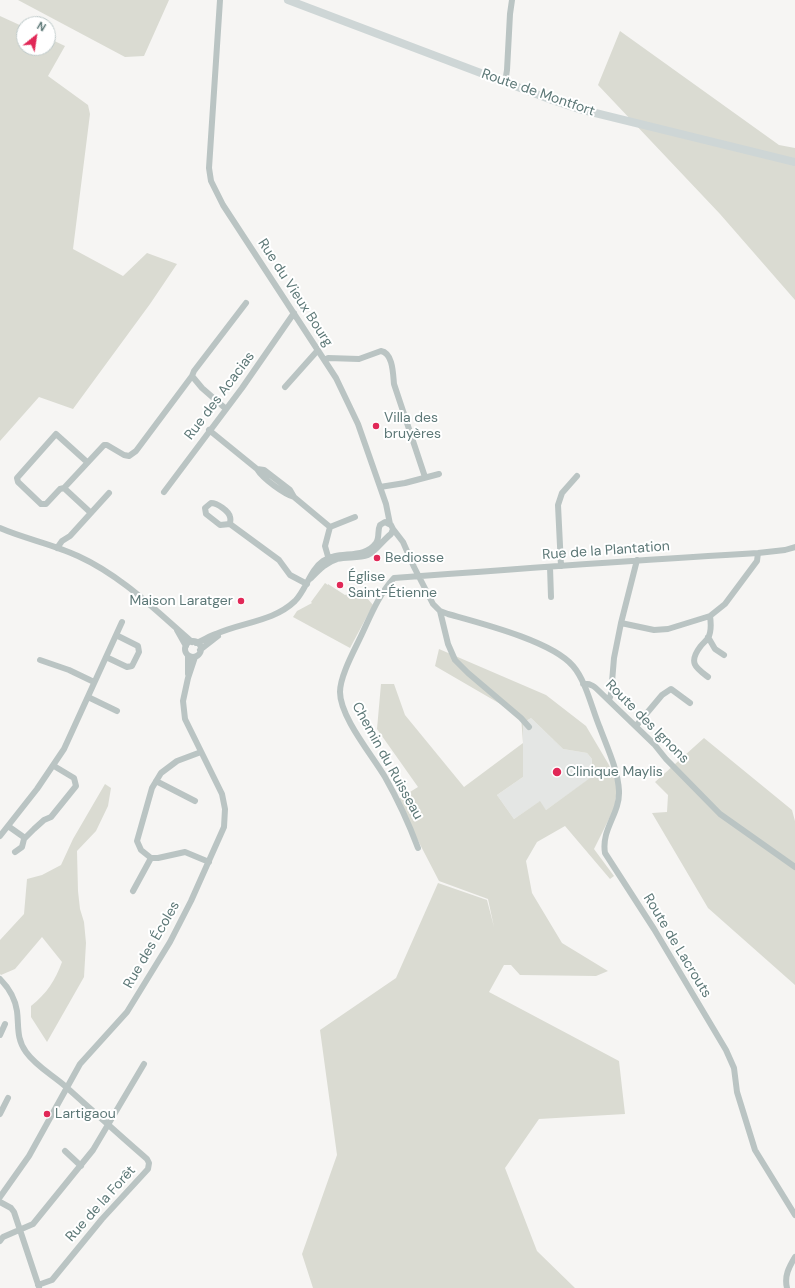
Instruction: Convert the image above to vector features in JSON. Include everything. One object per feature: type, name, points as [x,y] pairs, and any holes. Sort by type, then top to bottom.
[{"type":"main road","name":"Route de Montfort","points":[[288,0],[505,83],[579,109],[795,162]]},
{"type":"street","name":"Rue du Vieux Bourg","points":[[220,0],[209,168],[211,181],[223,205],[336,378],[358,424],[386,504],[390,531]]},
{"type":"street","points":[[505,83],[512,0]]},
{"type":"street","points":[[87,462],[56,434],[17,478],[18,482],[41,504],[46,504],[60,489],[64,488],[104,445],[124,455],[129,456],[136,452],[192,376],[194,371],[246,303]]},
{"type":"street","name":"Rue des Acacias","points":[[164,492],[294,314]]},
{"type":"street","points":[[285,387],[318,350]]},
{"type":"street","points":[[324,360],[328,358],[359,359],[381,351],[388,355],[394,373],[394,384],[425,477]]},
{"type":"street","points":[[192,376],[202,388],[226,409]]},
{"type":"street","points":[[209,430],[257,469],[264,470],[290,490],[294,497],[330,527]]},
{"type":"street","points":[[380,487],[405,484],[439,474]]},
{"type":"street","points":[[561,566],[558,505],[562,493],[577,476]]},
{"type":"street","points":[[64,488],[91,513]]},
{"type":"street","points":[[57,548],[62,541],[70,536],[109,493]]},
{"type":"street","points":[[186,646],[188,643],[226,630],[254,623],[280,612],[297,598],[319,564],[341,554],[358,554],[366,551],[376,543],[379,527],[383,523],[386,504]]},
{"type":"street","points":[[330,527],[354,517]]},
{"type":"street","points":[[383,523],[403,542],[433,604],[440,610],[448,644],[456,660],[468,673],[522,718],[529,727]]},
{"type":"street","points":[[230,524],[279,560],[290,575],[308,581]]},
{"type":"street","points":[[329,560],[325,546],[330,527]]},
{"type":"street","points":[[0,528],[78,556],[114,576],[200,647],[200,650]]},
{"type":"street","points":[[329,560],[362,557],[367,555],[374,551],[390,531]]},
{"type":"street","points":[[379,533],[382,536],[390,531]]},
{"type":"street","name":"Rue de la Plantation","points":[[419,576],[637,560],[758,553],[779,551],[795,547]]},
{"type":"street","points":[[621,623],[654,630],[668,629],[710,616],[725,604],[757,561],[758,553]]},
{"type":"street","points":[[609,700],[611,694],[614,658],[621,623],[637,560]]},
{"type":"street","points":[[550,567],[551,596]]},
{"type":"street","name":"Chemin du Ruisseau","points":[[418,848],[406,816],[385,777],[342,709],[340,692],[344,673],[371,615],[387,585],[394,578],[419,576]]},
{"type":"street","name":"Route des Ignons","points":[[440,610],[448,614],[516,635],[556,653],[573,666],[584,684],[593,686],[636,726],[720,814],[795,868]]},
{"type":"street","points":[[708,677],[694,664],[694,657],[708,637],[711,627],[710,616]]},
{"type":"street","points":[[0,836],[37,790],[64,749],[122,622]]},
{"type":"street","points":[[175,627],[186,646],[185,650],[188,656],[195,657],[199,654],[200,650],[226,630]]},
{"type":"street","points":[[106,657],[128,667],[132,666],[139,652],[138,646],[116,636]]},
{"type":"street","points":[[708,637],[715,649],[724,655]]},
{"type":"street","name":"Rue des Écoles","points":[[188,656],[188,678]]},
{"type":"street","name":"Rue des Écoles","points":[[0,1197],[29,1156],[74,1072],[86,1056],[115,1027],[127,1012],[170,942],[209,862],[224,827],[225,809],[222,794],[185,719],[183,701],[188,678],[195,657]]},
{"type":"street","points":[[40,660],[70,670],[94,682]]},
{"type":"street","name":"Route de Lacrouts","points":[[584,684],[619,785],[617,808],[605,836],[605,852],[658,936],[726,1050],[734,1068],[737,1092],[754,1150],[795,1215]]},
{"type":"street","points":[[636,726],[662,695],[671,689],[690,703]]},
{"type":"street","points":[[88,697],[117,711]]},
{"type":"street","points":[[201,752],[177,761],[161,773],[152,788],[137,841],[141,850],[151,858],[158,858],[185,852],[209,862]]},
{"type":"street","points":[[15,852],[22,847],[25,838],[44,820],[51,817],[76,786],[74,778],[54,766]]},
{"type":"street","points":[[156,781],[195,801]]},
{"type":"street","points":[[8,826],[25,838]]},
{"type":"street","points":[[133,891],[151,858]]},
{"type":"street","name":"Rue de la Forêt","points":[[0,980],[9,988],[13,996],[17,1011],[17,1032],[25,1050],[41,1068],[66,1087],[147,1159],[149,1163],[148,1169],[102,1219],[52,1280],[39,1286]]},
{"type":"street","points":[[0,1035],[5,1024]]},
{"type":"street","points":[[0,1241],[3,1237],[20,1231],[33,1224],[81,1166],[94,1150],[144,1064]]},
{"type":"street","points":[[0,1114],[8,1098]]},
{"type":"street","points":[[65,1152],[81,1166]]},
{"type":"street","points":[[0,1202],[14,1212],[39,1286]]},
{"type":"street","points":[[787,1288],[787,1270],[795,1257]]},
{"type":"shaded area","points":[[18,0],[169,0],[144,56],[125,57],[56,20],[56,16],[48,16]]},
{"type":"shaded area","points":[[0,16],[16,23],[16,56],[56,56],[56,42],[65,46],[48,76],[88,105],[90,114],[73,249],[123,276],[147,253],[177,264],[150,304],[73,409],[39,397],[0,441]]},
{"type":"shaded area","points":[[620,31],[779,145],[795,148],[795,300],[720,214],[598,85]]},
{"type":"shaded area","points":[[325,583],[345,595],[348,594],[353,585],[361,591],[373,605],[350,648],[293,617],[297,611],[312,603],[311,602]]},
{"type":"shaded area","points":[[439,649],[546,695],[586,726],[609,765],[617,785],[615,807],[594,849],[614,876],[610,879],[565,826],[537,842],[526,861],[532,893],[562,943],[608,971],[596,976],[520,975],[511,965],[504,965],[489,992],[619,1061],[625,1114],[539,1119],[505,1168],[537,1251],[575,1288],[313,1288],[302,1254],[337,1155],[320,1030],[396,978],[438,883],[487,900],[494,927],[488,899],[439,881],[397,800],[418,787],[377,729],[381,684],[394,684],[405,715],[464,787],[523,743],[521,716],[435,666]],"holes":[[[531,718],[563,749],[587,753],[592,759],[592,768],[590,778],[546,810],[540,801],[514,819],[497,795],[523,777],[523,723]]]},
{"type":"shaded area","name":"Clinique Maylis","points":[[531,718],[563,749],[587,753],[592,759],[591,778],[546,810],[539,802],[514,819],[497,795],[523,777],[523,723]]},
{"type":"shaded area","points":[[704,738],[792,810],[795,821],[795,985],[708,908],[652,813],[667,812],[668,795],[655,782]]},
{"type":"shaded area","points":[[105,784],[111,788],[108,806],[96,831],[77,851],[78,891],[80,909],[84,922],[86,943],[84,977],[47,1042],[31,1017],[31,1006],[50,986],[62,962],[42,937],[15,969],[1,975],[0,940],[24,914],[27,879],[42,875],[61,865],[73,839]]},
{"type":"place","name":"Villa des bruyères","points":[[376,426]]},
{"type":"place","name":"Bediosse","points":[[377,558]]},
{"type":"place","name":"Église Saint-Étienne","points":[[340,585]]},
{"type":"place","name":"Maison Laratger","points":[[241,601]]},
{"type":"place","name":"Clinique Maylis","points":[[557,772]]},
{"type":"place","name":"Lartigaou","points":[[47,1114]]}]
